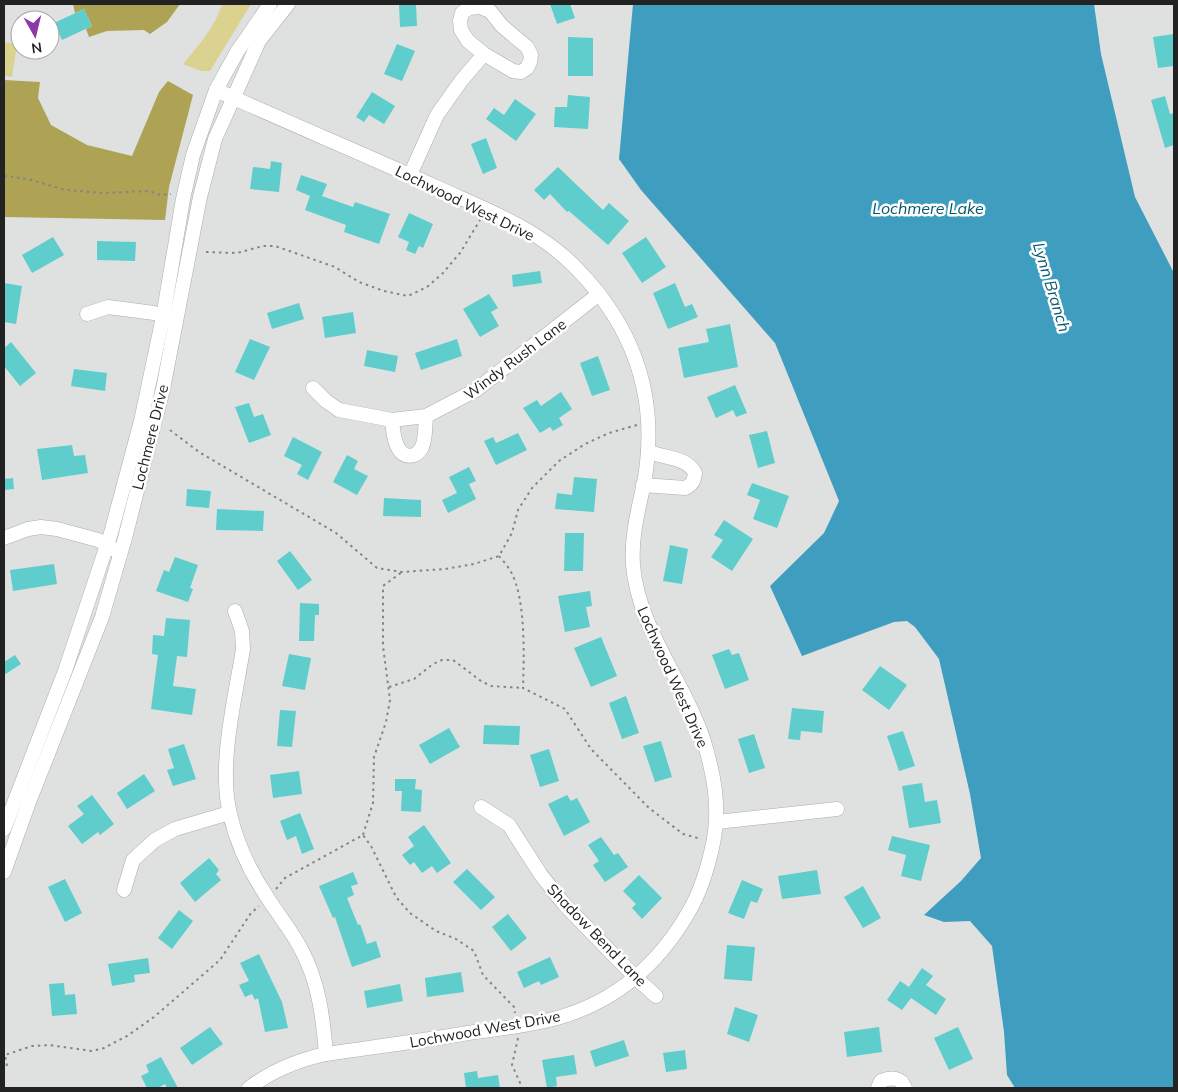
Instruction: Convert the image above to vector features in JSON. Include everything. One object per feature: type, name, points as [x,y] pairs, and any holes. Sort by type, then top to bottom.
[{"type":"street","name":"Lochmere Drive","points":[[4,829],[66,671],[107,546],[141,421],[163,317],[184,194],[193,155],[216,90],[237,52],[270,4]]},
{"type":"street","name":"Lochmere Drive","points":[[4,872],[29,802],[102,617],[163,389],[200,197],[215,139],[259,41],[288,4]]},
{"type":"street","points":[[480,7],[490,11],[502,26],[527,47],[531,55],[527,68],[521,72],[513,71],[484,54],[468,41],[461,30],[460,21],[462,13],[469,8],[480,7]]},
{"type":"street","points":[[410,175],[437,115],[461,81],[484,54]]},
{"type":"street","name":"Lochwood West Drive","points":[[216,90],[410,175],[526,229],[555,249],[581,272],[624,330],[644,389],[649,423],[648,451],[634,528],[633,565],[639,600],[706,746],[714,787],[716,822],[713,841],[699,890],[684,920],[662,951],[635,977],[611,994],[577,1011],[557,1018],[304,1059],[266,1076],[249,1088]]},
{"type":"street","name":"Windy Rush Lane","points":[[313,388],[326,401],[339,410],[392,420],[426,416],[476,390],[525,354],[599,294]]},
{"type":"street","points":[[87,314],[108,307],[154,314],[176,321]]},
{"type":"street","points":[[392,420],[397,446],[405,455],[411,456],[419,452],[423,446],[426,416]]},
{"type":"street","points":[[643,485],[685,488],[694,480],[695,473],[689,465],[648,451]]},
{"type":"street","points":[[4,538],[28,529],[57,529],[98,540],[120,552]]},
{"type":"street","points":[[235,611],[242,631],[243,649],[226,761],[229,813],[245,858],[268,899],[293,935],[309,967],[319,1000],[326,1054]]},
{"type":"street","name":"Shadow Bend Lane","points":[[481,807],[508,824],[552,890],[578,919],[656,996]]},
{"type":"street","points":[[716,822],[837,808]]},
{"type":"street","points":[[124,890],[133,860],[155,840],[175,829],[229,813]]},
{"type":"street","points":[[878,1088],[881,1081],[888,1078],[896,1078],[901,1081],[905,1088]]},
{"type":"path","points":[[4,176],[28,179],[62,189],[79,191],[102,193],[149,191],[160,195],[174,194]]},
{"type":"path","points":[[206,252],[237,253],[263,246],[275,246],[335,267],[359,282],[384,291],[408,296],[427,287],[443,273],[460,253],[485,210]]},
{"type":"path","points":[[170,430],[199,452],[336,533],[377,568],[402,572],[444,569],[474,564],[499,556],[512,533],[518,510],[532,488],[559,461],[585,444],[609,433],[649,423]]},
{"type":"path","points":[[499,556],[511,572],[518,590],[522,624],[523,688]]},
{"type":"path","points":[[7,1066],[5,1055],[32,1046],[48,1045],[92,1050],[104,1048],[127,1036],[154,1018],[220,960],[250,913],[268,899],[285,878],[363,835],[373,803],[374,757],[389,712],[389,687],[383,646],[383,586],[402,572]]},
{"type":"path","points":[[389,687],[414,679],[433,664],[442,660],[453,660],[481,681],[491,686],[523,688],[565,709],[591,749],[649,808],[683,834],[713,841]]},
{"type":"path","points":[[363,835],[396,897],[410,913],[436,931],[456,939],[474,951],[484,975],[514,1007],[518,1038],[512,1065],[521,1084],[520,1088]]},
{"type":"shaded area","points":[[73,4],[180,4],[167,22],[150,34],[144,30],[107,31],[89,37],[86,29],[92,26],[84,9],[75,13]]},
{"type":"shaded area","points":[[222,4],[251,4],[210,71],[201,71],[183,64],[211,28]]},
{"type":"shaded area","points":[[4,42],[10,43],[10,60],[15,60],[12,77],[4,76]]},
{"type":"shaded area","points":[[4,80],[40,82],[38,98],[51,125],[87,145],[132,156],[159,92],[168,81],[193,95],[169,187],[165,220],[4,217]]},
{"type":"water","name":"Lochmere Lake","points":[[633,4],[1094,4],[1101,54],[1135,197],[1174,273],[1174,1088],[1015,1088],[1007,1075],[1004,1032],[992,946],[970,921],[944,922],[924,915],[961,881],[981,858],[970,794],[939,659],[915,627],[907,621],[894,622],[802,656],[770,586],[824,533],[839,501],[775,343],[641,190],[619,159]]},
{"type":"building","points":[[399,4],[416,4],[417,26],[400,27]]},
{"type":"building","points":[[550,4],[570,4],[575,18],[557,24]]},
{"type":"building","points":[[84,9],[92,26],[62,40],[60,36],[60,20]]},
{"type":"building","points":[[1174,34],[1174,66],[1158,68],[1153,37]]},
{"type":"building","points":[[568,37],[593,38],[593,76],[568,76]]},
{"type":"building","points":[[397,44],[415,51],[402,81],[384,74]]},
{"type":"building","points":[[372,92],[395,106],[384,124],[369,115],[364,122],[356,117]]},
{"type":"building","points":[[568,95],[590,97],[588,129],[554,127],[555,107],[567,107]]},
{"type":"building","points":[[1165,96],[1170,114],[1174,113],[1174,145],[1165,148],[1151,100]]},
{"type":"building","points":[[515,99],[536,114],[516,141],[486,119],[494,108],[504,115]]},
{"type":"building","points":[[486,138],[497,168],[483,174],[471,144]]},
{"type":"building","points":[[271,161],[282,163],[279,192],[250,189],[253,167],[270,169]]},
{"type":"building","points":[[558,167],[603,210],[609,203],[629,221],[608,245],[569,211],[567,212],[550,194],[544,200],[534,190]]},
{"type":"building","points":[[301,175],[327,184],[322,196],[353,207],[355,202],[390,214],[379,244],[344,232],[346,225],[305,210],[310,196],[296,190]]},
{"type":"building","points":[[409,213],[433,224],[423,248],[419,246],[415,254],[406,250],[409,242],[398,237]]},
{"type":"building","points":[[53,237],[64,255],[32,273],[22,255]]},
{"type":"building","points":[[646,237],[666,267],[642,283],[622,253]]},
{"type":"building","points":[[97,241],[136,242],[135,261],[97,260]]},
{"type":"building","points":[[540,271],[542,283],[513,287],[512,275]]},
{"type":"building","points":[[4,283],[22,286],[16,324],[4,322]]},
{"type":"building","points":[[675,283],[685,307],[692,304],[698,317],[668,329],[653,293]]},
{"type":"building","points":[[489,294],[498,308],[491,312],[499,326],[480,337],[463,309]]},
{"type":"building","points":[[299,303],[304,319],[272,329],[267,313]]},
{"type":"building","points":[[353,312],[356,333],[325,338],[322,317]]},
{"type":"building","points":[[730,324],[738,367],[684,378],[678,348],[709,342],[706,329]]},
{"type":"building","points":[[250,339],[270,347],[254,380],[235,372]]},
{"type":"building","points":[[457,339],[462,356],[421,370],[415,353]]},
{"type":"building","points":[[11,342],[36,373],[20,386],[4,366],[4,348]]},
{"type":"building","points":[[367,350],[398,356],[395,372],[364,366]]},
{"type":"building","points":[[598,356],[610,390],[592,396],[580,363]]},
{"type":"building","points":[[74,369],[107,373],[105,391],[71,386]]},
{"type":"building","points":[[735,385],[747,413],[736,417],[733,410],[716,418],[707,397]]},
{"type":"building","points":[[561,392],[572,409],[559,418],[563,425],[553,431],[550,427],[540,433],[523,408],[537,400],[541,406]]},
{"type":"building","points":[[249,403],[254,417],[263,414],[271,435],[249,443],[235,407]]},
{"type":"building","points":[[767,431],[775,463],[758,468],[749,435]]},
{"type":"building","points":[[518,433],[527,450],[496,465],[484,441],[493,437],[496,443]]},
{"type":"building","points":[[293,437],[322,452],[308,480],[297,474],[302,465],[284,456]]},
{"type":"building","points":[[72,445],[74,456],[85,455],[88,473],[42,480],[37,449]]},
{"type":"building","points":[[347,455],[358,461],[354,469],[368,476],[357,495],[333,482]]},
{"type":"building","points":[[469,467],[476,481],[469,484],[476,499],[448,513],[442,500],[457,493],[449,477]]},
{"type":"building","points":[[574,477],[597,479],[594,512],[555,509],[557,493],[572,495]]},
{"type":"building","points":[[13,478],[14,489],[4,490],[4,479]]},
{"type":"building","points":[[752,483],[789,496],[777,528],[753,519],[760,500],[747,495]]},
{"type":"building","points":[[187,489],[211,491],[209,508],[186,506]]},
{"type":"building","points":[[384,498],[421,500],[421,517],[383,516]]},
{"type":"building","points":[[217,509],[264,511],[263,531],[216,530]]},
{"type":"building","points":[[724,520],[753,539],[732,571],[711,557],[723,540],[714,535]]},
{"type":"building","points":[[565,533],[584,533],[583,571],[564,571]]},
{"type":"building","points":[[670,545],[688,549],[682,584],[663,581]]},
{"type":"building","points":[[290,551],[312,580],[298,590],[277,561]]},
{"type":"building","points":[[175,557],[198,565],[190,588],[193,589],[188,602],[156,591],[164,570],[169,572]]},
{"type":"building","points":[[54,564],[57,584],[13,591],[10,570]]},
{"type":"building","points":[[590,591],[592,606],[586,607],[590,627],[565,632],[558,596]]},
{"type":"building","points":[[300,603],[319,604],[319,615],[315,615],[314,641],[299,641]]},
{"type":"building","points":[[166,618],[190,620],[187,657],[177,656],[173,686],[196,689],[192,715],[151,709],[158,655],[152,654],[153,635],[164,636]]},
{"type":"building","points":[[601,637],[617,676],[591,687],[574,648]]},
{"type":"building","points":[[729,649],[732,655],[739,653],[749,680],[725,689],[712,655]]},
{"type":"building","points":[[289,654],[311,658],[305,690],[282,686]]},
{"type":"building","points":[[15,655],[21,664],[4,675],[4,662]]},
{"type":"building","points":[[880,666],[907,685],[889,710],[862,690]]},
{"type":"building","points":[[626,696],[639,733],[622,739],[609,703]]},
{"type":"building","points":[[792,708],[824,711],[822,733],[801,731],[800,740],[788,739]]},
{"type":"building","points":[[280,710],[296,711],[292,747],[277,746]]},
{"type":"building","points":[[484,725],[520,726],[519,745],[483,744]]},
{"type":"building","points":[[449,728],[460,747],[430,764],[419,745]]},
{"type":"building","points":[[903,731],[915,766],[899,771],[887,736]]},
{"type":"building","points":[[754,734],[765,768],[749,773],[738,739]]},
{"type":"building","points":[[661,741],[672,777],[655,782],[643,746]]},
{"type":"building","points":[[184,744],[196,779],[173,786],[167,770],[174,768],[168,749]]},
{"type":"building","points":[[549,749],[559,781],[540,787],[530,755]]},
{"type":"building","points":[[299,771],[302,794],[273,798],[270,775]]},
{"type":"building","points":[[144,774],[155,791],[127,809],[117,793]]},
{"type":"building","points":[[395,779],[416,779],[415,789],[422,790],[421,812],[401,811],[402,791],[395,791]]},
{"type":"building","points":[[922,783],[925,802],[937,800],[941,823],[909,828],[902,786]]},
{"type":"building","points":[[92,795],[114,824],[100,835],[98,832],[82,844],[68,826],[84,814],[77,806]]},
{"type":"building","points":[[567,795],[571,801],[577,798],[590,822],[564,836],[548,804]]},
{"type":"building","points":[[300,813],[314,849],[302,854],[296,836],[287,840],[280,821]]},
{"type":"building","points":[[424,825],[451,863],[437,873],[432,866],[422,873],[414,862],[410,865],[402,855],[414,846],[408,837]]},
{"type":"building","points":[[892,836],[930,845],[921,881],[901,876],[906,855],[888,850]]},
{"type":"building","points":[[601,837],[614,855],[618,853],[628,867],[605,882],[593,865],[599,861],[588,845]]},
{"type":"building","points":[[209,858],[219,870],[216,874],[221,880],[195,902],[180,883]]},
{"type":"building","points":[[467,869],[495,897],[481,910],[453,882]]},
{"type":"building","points":[[817,870],[821,894],[782,899],[778,876]]},
{"type":"building","points":[[353,872],[358,884],[351,886],[354,895],[347,898],[358,925],[360,924],[367,944],[376,941],[381,957],[352,967],[335,917],[333,918],[319,886]]},
{"type":"building","points":[[639,875],[662,898],[642,919],[632,908],[636,904],[623,891]]},
{"type":"building","points":[[65,879],[82,913],[65,922],[48,887]]},
{"type":"building","points":[[742,880],[763,889],[757,903],[751,901],[744,919],[728,913]]},
{"type":"building","points":[[863,886],[881,918],[863,928],[844,897]]},
{"type":"building","points":[[179,910],[193,921],[172,949],[158,938]]},
{"type":"building","points":[[508,914],[527,938],[511,951],[492,927]]},
{"type":"building","points":[[727,945],[755,947],[752,981],[724,979]]},
{"type":"building","points":[[259,954],[282,1002],[288,1028],[265,1032],[258,998],[255,1000],[252,994],[245,997],[239,985],[249,981],[240,963]]},
{"type":"building","points":[[550,957],[559,977],[541,985],[539,981],[524,988],[517,972]]},
{"type":"building","points":[[148,958],[150,973],[134,975],[135,982],[112,986],[108,964]]},
{"type":"building","points":[[922,968],[933,976],[926,985],[946,999],[936,1015],[911,998],[902,1010],[887,1000],[900,981],[909,987]]},
{"type":"building","points":[[461,972],[464,992],[427,997],[425,978]]},
{"type":"building","points":[[64,983],[65,995],[75,994],[77,1014],[52,1016],[49,984]]},
{"type":"building","points":[[400,984],[403,1001],[367,1008],[364,991]]},
{"type":"building","points":[[735,1007],[758,1015],[749,1042],[727,1034]]},
{"type":"building","points":[[210,1027],[223,1044],[192,1065],[180,1048]]},
{"type":"building","points":[[879,1027],[882,1052],[847,1057],[844,1032]]},
{"type":"building","points":[[958,1027],[973,1059],[949,1070],[934,1038]]},
{"type":"building","points":[[624,1040],[629,1056],[595,1067],[590,1051]]},
{"type":"building","points":[[685,1050],[687,1069],[666,1072],[663,1053]]},
{"type":"building","points":[[574,1055],[577,1074],[556,1077],[557,1086],[547,1088],[542,1060]]},
{"type":"building","points":[[161,1057],[178,1088],[167,1088],[165,1084],[158,1088],[147,1088],[141,1076],[149,1072],[146,1065]]},
{"type":"building","points":[[477,1071],[478,1078],[498,1075],[500,1088],[466,1088],[464,1073]]},
{"type":"water label","name":"Lynn Branch","points":[[1052,287]]}]
